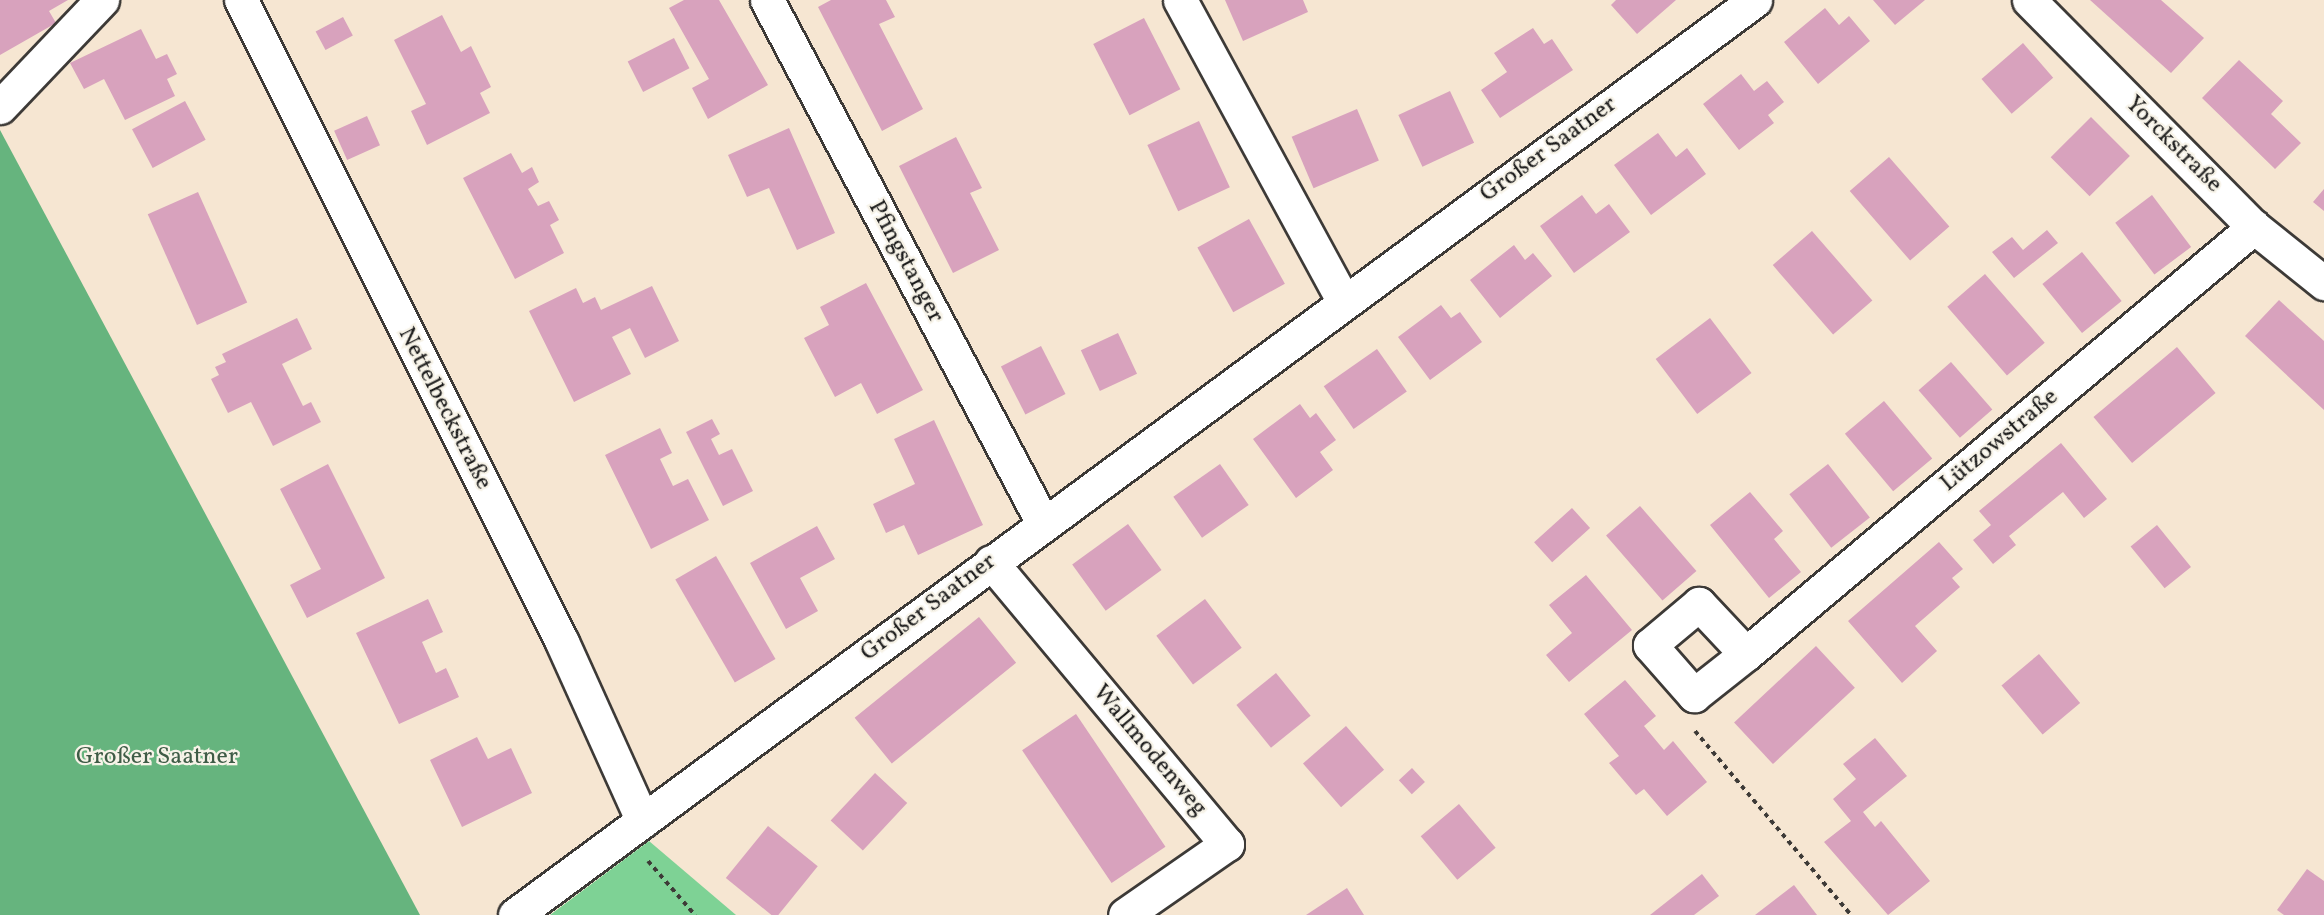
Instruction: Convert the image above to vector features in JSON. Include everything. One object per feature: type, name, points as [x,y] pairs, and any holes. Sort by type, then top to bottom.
[{"type":"street","points":[[0,107],[102,0]]},
{"type":"street","name":"Nettelbeckstraße","points":[[241,0],[562,642],[634,827]]},
{"type":"street","name":"Pfingstanger","points":[[767,0],[1043,523]]},
{"type":"street","points":[[1180,0],[1343,300]]},
{"type":"street","name":"Großer Saatner","points":[[515,915],[1343,300],[1755,0]]},
{"type":"street","name":"Yorckstraße","points":[[2029,0],[2254,227],[2324,283]]},
{"type":"street","name":"Lützowstraße","points":[[1694,695],[1746,654],[2254,227]]},
{"type":"street","name":"Wallmodenweg","points":[[991,562],[1227,844],[1125,915]]},
{"type":"street","points":[[1694,695],[1650,645],[1699,604],[1746,654]]},
{"type":"path","points":[[1694,695],[1687,722],[1851,915]]},
{"type":"path","points":[[634,827],[695,915]]},
{"type":"green space","name":"Großer Saatner","points":[[0,130],[420,915],[0,915]]},
{"type":"green space","points":[[649,841],[736,915],[550,915]]},
{"type":"building","points":[[0,0],[68,0],[49,11],[56,23],[0,55]]},
{"type":"building","points":[[684,0],[719,0],[768,85],[708,119],[692,88],[709,79],[669,8]]},
{"type":"building","points":[[831,0],[886,0],[895,17],[879,24],[923,109],[882,131],[818,7]]},
{"type":"building","points":[[1225,0],[1303,0],[1308,12],[1243,41]]},
{"type":"building","points":[[1616,0],[1676,0],[1637,34],[1611,5]]},
{"type":"building","points":[[1873,0],[1925,0],[1895,25]]},
{"type":"building","points":[[2090,0],[2161,0],[2204,38],[2171,73]]},
{"type":"building","points":[[1825,8],[1839,25],[1849,16],[1870,41],[1818,84],[1784,42]]},
{"type":"building","points":[[442,15],[461,52],[471,46],[491,87],[480,93],[490,113],[427,145],[411,111],[426,104],[394,40]]},
{"type":"building","points":[[343,17],[353,36],[325,50],[316,32]]},
{"type":"building","points":[[1144,18],[1180,89],[1130,115],[1093,44]]},
{"type":"building","points":[[1533,28],[1544,44],[1552,39],[1573,70],[1500,118],[1481,90],[1507,72],[1494,53]]},
{"type":"building","points":[[141,29],[156,59],[167,54],[177,74],[167,79],[175,96],[125,120],[104,79],[84,89],[70,63]]},
{"type":"building","points":[[674,38],[689,68],[643,92],[628,62]]},
{"type":"building","points":[[2023,43],[2053,78],[2012,114],[1981,79]]},
{"type":"building","points":[[2239,60],[2283,101],[2271,114],[2301,143],[2275,169],[2202,98]]},
{"type":"building","points":[[1741,74],[1754,91],[1767,81],[1784,102],[1768,115],[1774,123],[1739,150],[1703,104]]},
{"type":"building","points":[[1450,91],[1474,143],[1422,167],[1398,115]]},
{"type":"building","points":[[185,101],[206,140],[153,168],[132,129]]},
{"type":"building","points":[[1357,109],[1379,161],[1314,188],[1292,137]]},
{"type":"building","points":[[367,116],[380,145],[347,160],[334,131]]},
{"type":"building","points":[[2091,117],[2130,156],[2090,196],[2051,157]]},
{"type":"building","points":[[1199,121],[1230,187],[1178,211],[1147,145]]},
{"type":"building","points":[[789,128],[835,233],[797,250],[769,188],[747,197],[728,155]]},
{"type":"building","points":[[1658,133],[1676,157],[1687,148],[1706,174],[1651,215],[1614,165]]},
{"type":"building","points":[[956,137],[982,188],[970,193],[999,250],[953,273],[899,166]]},
{"type":"building","points":[[511,153],[522,173],[532,167],[539,182],[528,189],[538,206],[549,201],[559,220],[550,225],[564,253],[515,279],[463,178]]},
{"type":"building","points":[[1889,157],[1949,226],[1910,261],[1850,191]]},
{"type":"building","points":[[2324,189],[2324,211],[2313,202]]},
{"type":"building","points":[[198,192],[247,303],[197,325],[148,214]]},
{"type":"building","points":[[1582,195],[1596,214],[1609,204],[1630,232],[1574,273],[1540,226]]},
{"type":"building","points":[[2152,195],[2191,247],[2154,275],[2115,223]]},
{"type":"building","points":[[1249,219],[1285,284],[1233,312],[1197,248]]},
{"type":"building","points":[[2047,230],[2058,243],[2014,278],[1992,252],[2012,237],[2023,250]]},
{"type":"building","points":[[1812,231],[1872,300],[1833,335],[1773,265]]},
{"type":"building","points":[[1514,245],[1525,260],[1533,253],[1552,276],[1500,318],[1470,280]]},
{"type":"building","points":[[2082,252],[2122,301],[2082,333],[2042,284]]},
{"type":"building","points":[[1985,274],[2045,343],[2007,375],[1947,307]]},
{"type":"building","points":[[866,283],[923,390],[877,414],[861,383],[835,397],[804,338],[829,325],[820,307]]},
{"type":"building","points":[[652,286],[679,341],[645,358],[630,328],[612,337],[631,374],[574,402],[529,311],[576,288],[583,303],[595,297],[601,310]]},
{"type":"building","points":[[2279,300],[2324,341],[2324,410],[2245,336]]},
{"type":"building","points":[[1441,305],[1451,318],[1460,312],[1482,342],[1430,380],[1398,337]]},
{"type":"building","points":[[297,318],[312,349],[282,364],[303,406],[311,402],[321,422],[273,446],[251,402],[228,413],[211,379],[219,375],[215,367],[226,362],[222,354]]},
{"type":"building","points":[[1710,318],[1752,373],[1697,414],[1656,359]]},
{"type":"building","points":[[1118,333],[1137,374],[1100,391],[1081,350]]},
{"type":"building","points":[[1041,346],[1066,394],[1025,415],[1001,366]]},
{"type":"building","points":[[2177,347],[2216,393],[2132,463],[2094,417]]},
{"type":"building","points":[[1377,349],[1407,392],[1354,429],[1324,386]]},
{"type":"building","points":[[1951,362],[1992,410],[1960,438],[1919,390]]},
{"type":"building","points":[[1884,401],[1932,458],[1893,491],[1845,434]]},
{"type":"building","points":[[1300,404],[1310,418],[1316,413],[1336,440],[1320,452],[1333,470],[1296,498],[1253,439]]},
{"type":"building","points":[[712,419],[720,434],[711,439],[719,455],[732,449],[753,491],[723,506],[686,432]]},
{"type":"building","points":[[934,420],[983,525],[918,555],[904,525],[886,533],[873,504],[915,484],[894,439]]},
{"type":"building","points":[[660,428],[672,453],[660,459],[673,486],[688,479],[709,520],[651,549],[605,455]]},
{"type":"building","points":[[2061,443],[2107,499],[2084,518],[2063,492],[2009,536],[2016,545],[1993,564],[1973,540],[1991,525],[1979,511]]},
{"type":"building","points":[[328,464],[385,578],[307,618],[290,585],[321,569],[280,489]]},
{"type":"building","points":[[1220,464],[1249,505],[1202,538],[1173,497]]},
{"type":"building","points":[[1828,464],[1870,518],[1831,548],[1789,494]]},
{"type":"building","points":[[1750,492],[1783,531],[1774,539],[1801,572],[1769,598],[1710,525]]},
{"type":"building","points":[[1640,506],[1696,571],[1662,600],[1606,536]]},
{"type":"building","points":[[1572,508],[1590,528],[1552,562],[1534,542]]},
{"type":"building","points":[[1128,524],[1162,570],[1106,611],[1072,565]]},
{"type":"building","points":[[2157,525],[2191,567],[2165,588],[2131,546]]},
{"type":"building","points":[[817,526],[835,559],[800,578],[818,611],[786,629],[750,563]]},
{"type":"building","points":[[1939,542],[1963,569],[1952,578],[1960,587],[1915,626],[1937,651],[1902,683],[1848,621]]},
{"type":"building","points":[[716,556],[776,659],[735,683],[675,580]]},
{"type":"building","points":[[1586,575],[1632,630],[1569,682],[1546,655],[1572,633],[1549,605]]},
{"type":"building","points":[[428,599],[443,632],[422,642],[436,673],[446,668],[459,697],[399,724],[356,633]]},
{"type":"building","points":[[1205,599],[1242,648],[1193,684],[1156,636]]},
{"type":"building","points":[[979,617],[1016,663],[892,764],[855,718]]},
{"type":"building","points":[[1816,646],[1855,688],[1773,764],[1734,722]]},
{"type":"building","points":[[2039,654],[2080,703],[2043,735],[2001,685]]},
{"type":"building","points":[[1276,673],[1311,716],[1271,748],[1236,705]]},
{"type":"building","points":[[1625,680],[1656,716],[1644,726],[1664,750],[1673,741],[1707,782],[1667,816],[1644,789],[1636,795],[1609,763],[1619,756],[1584,714]]},
{"type":"building","points":[[1076,714],[1165,847],[1112,883],[1022,750]]},
{"type":"building","points":[[1346,726],[1384,770],[1341,807],[1303,763]]},
{"type":"building","points":[[477,737],[488,759],[511,748],[532,793],[462,827],[430,760]]},
{"type":"building","points":[[1875,738],[1907,776],[1863,812],[1875,827],[1881,821],[1930,881],[1888,915],[1824,842],[1851,821],[1833,799],[1856,779],[1843,764]]},
{"type":"building","points":[[1412,768],[1425,782],[1412,794],[1399,780]]},
{"type":"building","points":[[875,773],[907,803],[863,851],[831,821]]},
{"type":"building","points":[[1459,804],[1496,848],[1457,880],[1421,836]]},
{"type":"building","points":[[768,826],[818,866],[778,915],[771,915],[726,878]]},
{"type":"building","points":[[2307,869],[2324,881],[2324,915],[2284,915],[2277,910]]},
{"type":"building","points":[[1702,874],[1719,896],[1694,915],[1650,915]]},
{"type":"building","points":[[1794,885],[1817,915],[1755,915]]},
{"type":"building","points":[[1347,888],[1364,915],[1306,915]]}]
